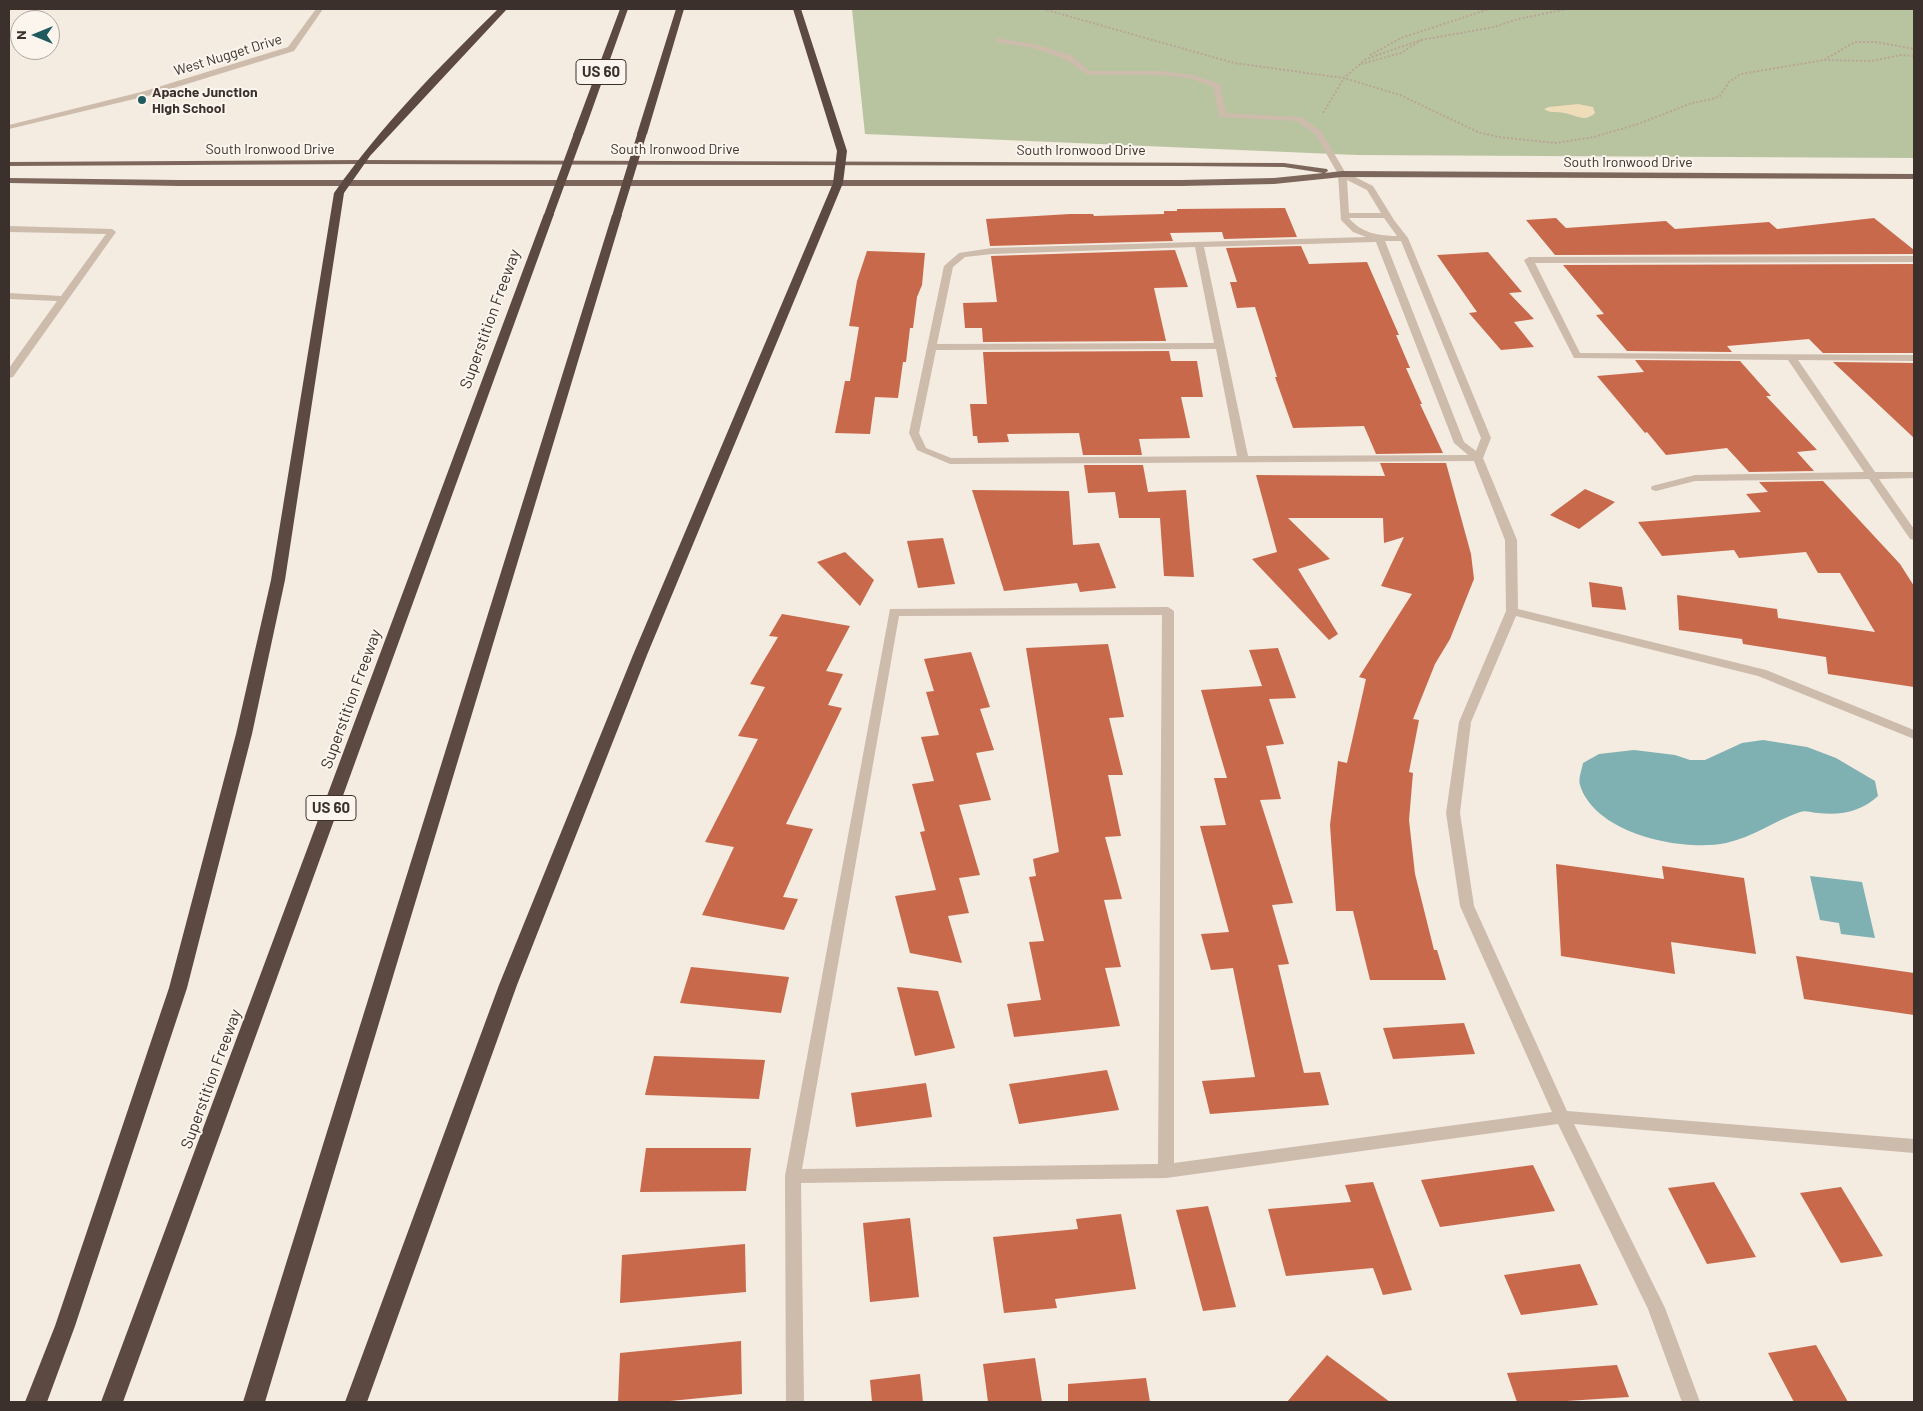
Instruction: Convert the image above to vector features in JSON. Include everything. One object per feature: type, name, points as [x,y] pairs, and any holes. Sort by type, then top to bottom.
[{"type":"highway","points":[[36,1402],[65,1326],[178,988],[242,744],[278,580],[339,193],[361,162],[458,54],[503,9]]},
{"type":"highway","name":"Superstition Freeway","points":[[112,1402],[624,9]]},
{"type":"highway","points":[[254,1402],[680,9]]},
{"type":"highway","points":[[356,1402],[508,985],[640,656],[838,183],[842,151],[797,9]]},
{"type":"main road","name":"South Ironwood Drive","points":[[9,164],[841,162],[1284,166],[1342,174]]},
{"type":"main road","name":"South Ironwood Drive","points":[[9,181],[899,184],[1274,181],[1342,174],[1914,177]]},
{"type":"lane","name":"West Nugget Drive","points":[[9,127],[148,93],[291,49],[320,9]]},
{"type":"lane","points":[[999,40],[1034,46],[1068,57],[1088,73],[1160,73],[1193,77],[1217,86],[1222,115],[1298,120],[1318,133],[1342,174],[1344,216],[1356,230],[1379,238],[1459,443],[1478,458],[1511,540],[1512,612],[1465,722],[1453,813],[1467,906],[1562,1117],[1656,1308],[1691,1402]]},
{"type":"lane","points":[[1342,174],[1370,188],[1386,215],[1404,238],[1486,438],[1478,458]]},
{"type":"lane","points":[[1344,216],[1386,215]]},
{"type":"lane","points":[[9,229],[112,232],[9,373]]},
{"type":"lane","points":[[1404,238],[992,251],[962,255],[949,266],[914,433],[922,450],[950,460],[1478,458]]},
{"type":"lane","points":[[1199,244],[1222,346],[1243,459]]},
{"type":"lane","points":[[1914,259],[1529,260],[1577,356],[1792,359],[1914,358]]},
{"type":"lane","points":[[9,296],[64,299]]},
{"type":"lane","points":[[932,348],[1222,346]]},
{"type":"lane","points":[[1792,359],[1874,475],[1914,537]]},
{"type":"lane","points":[[1656,488],[1695,478],[1914,475]]},
{"type":"lane","points":[[795,1402],[793,1176],[894,612],[1168,612],[1166,1170]]},
{"type":"lane","points":[[1512,612],[1762,673],[1914,735]]},
{"type":"lane","points":[[793,1176],[1166,1170],[1562,1117],[1914,1146]]},
{"type":"path","points":[[1043,9],[1234,63],[1344,78],[1400,95],[1478,132],[1498,137],[1556,143],[1594,136],[1638,124],[1692,102],[1712,99],[1720,96],[1729,82],[1741,74],[1824,60],[1872,61],[1901,55],[1914,56]]},
{"type":"path","points":[[1318,133],[1323,112],[1344,78],[1366,58],[1380,48],[1401,38],[1489,9]]},
{"type":"path","points":[[1366,58],[1421,40],[1494,27],[1518,19],[1567,9]]},
{"type":"path","points":[[1360,64],[1393,57],[1412,49],[1421,40]]},
{"type":"path","points":[[1824,60],[1855,42],[1876,42],[1914,49]]},
{"type":"green space","points":[[852,9],[1914,9],[1914,158],[1357,155],[865,134]]},
{"type":"sand","points":[[1578,104],[1593,107],[1595,113],[1588,118],[1580,118],[1544,109],[1549,107]]},
{"type":"water","points":[[1763,740],[1807,747],[1836,758],[1875,781],[1878,796],[1858,809],[1851,811],[1835,814],[1800,812],[1745,837],[1726,843],[1687,845],[1664,842],[1642,836],[1621,827],[1603,816],[1589,802],[1580,785],[1583,763],[1599,754],[1634,750],[1675,755],[1690,760],[1705,760],[1742,743]]},
{"type":"water","points":[[1810,876],[1862,882],[1875,938],[1841,934],[1839,923],[1820,920]]},
{"type":"building","points":[[1285,208],[1297,237],[1224,239],[1222,232],[1170,233],[1173,241],[990,246],[986,219],[1070,214],[1093,214],[1094,216],[1164,214],[1164,211],[1177,211],[1177,209]]},
{"type":"building","points":[[1556,218],[1566,228],[1666,221],[1675,229],[1769,222],[1777,229],[1874,218],[1914,250],[1914,254],[1555,255],[1526,220]]},
{"type":"building","points":[[1301,246],[1309,264],[1367,262],[1399,335],[1396,335],[1410,368],[1406,368],[1422,404],[1420,404],[1443,453],[1376,454],[1364,426],[1293,428],[1275,377],[1277,377],[1255,307],[1237,308],[1230,282],[1237,282],[1226,248]]},
{"type":"building","points":[[1175,250],[1188,287],[1154,288],[1166,341],[983,342],[982,328],[965,328],[963,303],[997,302],[991,256]]},
{"type":"building","points":[[867,251],[925,253],[922,285],[917,297],[913,328],[910,328],[906,362],[903,362],[898,398],[875,397],[870,434],[835,433],[845,381],[850,381],[859,327],[849,326],[857,281]]},
{"type":"building","points":[[1488,252],[1522,292],[1509,293],[1534,319],[1514,322],[1534,347],[1501,350],[1469,313],[1477,312],[1437,255]]},
{"type":"building","points":[[1914,264],[1914,353],[1823,353],[1809,339],[1727,346],[1732,352],[1627,351],[1596,315],[1604,314],[1563,265]]},
{"type":"building","points":[[1169,351],[1171,361],[1197,361],[1203,397],[1181,397],[1190,438],[1139,439],[1142,455],[1083,455],[1079,433],[1007,434],[1009,442],[978,443],[977,436],[973,436],[970,404],[987,404],[983,352]]},
{"type":"building","points":[[1635,360],[1740,361],[1771,396],[1766,396],[1817,450],[1797,452],[1814,471],[1749,472],[1727,448],[1666,455],[1597,376],[1644,372]]},
{"type":"building","points":[[1833,362],[1914,363],[1914,438]]},
{"type":"building","points":[[1380,463],[1446,463],[1471,554],[1474,579],[1450,639],[1435,664],[1413,719],[1419,720],[1409,772],[1413,773],[1409,820],[1415,874],[1434,950],[1437,950],[1446,980],[1370,980],[1353,911],[1336,911],[1330,825],[1338,761],[1347,763],[1366,679],[1359,677],[1412,594],[1381,586],[1404,537],[1384,543],[1383,518],[1288,518],[1330,559],[1298,569],[1338,634],[1329,640],[1252,559],[1277,552],[1256,475],[1385,476]]},
{"type":"building","points":[[1084,465],[1143,465],[1148,492],[1186,490],[1194,577],[1164,576],[1160,518],[1119,518],[1115,492],[1088,493]]},
{"type":"building","points":[[1823,481],[1900,564],[1914,586],[1914,687],[1828,674],[1826,657],[1743,644],[1742,639],[1679,630],[1677,595],[1777,609],[1778,618],[1875,632],[1840,573],[1818,573],[1806,552],[1739,558],[1734,550],[1662,556],[1638,522],[1761,512],[1746,494],[1768,492],[1759,482]]},
{"type":"building","points":[[1585,489],[1615,502],[1579,529],[1550,515]]},
{"type":"building","points":[[972,490],[1069,491],[1073,545],[1099,543],[1116,588],[1080,592],[1077,583],[1004,591]]},
{"type":"building","points":[[943,538],[955,584],[918,588],[907,541]]},
{"type":"building","points":[[845,552],[874,580],[860,606],[817,562]]},
{"type":"building","points":[[1589,582],[1622,587],[1626,610],[1592,607]]},
{"type":"building","points":[[782,614],[850,626],[826,671],[843,674],[828,705],[842,708],[786,824],[813,829],[783,897],[798,899],[784,930],[702,915],[734,847],[705,842],[758,739],[738,736],[765,687],[750,684],[778,637],[769,636]]},
{"type":"building","points":[[1108,644],[1124,717],[1109,718],[1123,775],[1108,775],[1121,836],[1105,837],[1122,899],[1104,900],[1121,967],[1105,968],[1120,1026],[1014,1037],[1007,1004],[1041,1000],[1029,942],[1044,941],[1029,877],[1036,876],[1033,859],[1059,852],[1026,648]]},
{"type":"building","points":[[1278,648],[1296,698],[1269,699],[1284,744],[1266,746],[1281,799],[1260,800],[1293,903],[1272,905],[1289,964],[1278,965],[1304,1073],[1320,1072],[1329,1105],[1210,1114],[1202,1081],[1255,1077],[1233,968],[1211,970],[1201,934],[1229,932],[1200,826],[1226,825],[1214,778],[1227,778],[1201,690],[1262,686],[1249,650]]},
{"type":"building","points":[[971,652],[990,707],[980,709],[994,750],[976,753],[991,800],[959,805],[980,875],[959,878],[969,913],[948,916],[962,963],[910,953],[895,896],[936,890],[920,832],[925,831],[912,784],[934,781],[921,737],[939,735],[926,692],[934,691],[924,659]]},
{"type":"building","points":[[1556,864],[1664,879],[1662,866],[1744,878],[1756,954],[1671,942],[1675,974],[1561,956]]},
{"type":"building","points":[[1796,956],[1914,973],[1914,1015],[1804,999]]},
{"type":"building","points":[[691,967],[789,977],[781,1013],[680,1003]]},
{"type":"building","points":[[897,987],[938,991],[955,1048],[915,1056]]},
{"type":"building","points":[[1464,1023],[1475,1054],[1393,1059],[1383,1028]]},
{"type":"building","points":[[654,1056],[765,1060],[759,1099],[645,1095]]},
{"type":"building","points":[[1107,1070],[1119,1110],[1019,1124],[1009,1084]]},
{"type":"building","points":[[926,1083],[932,1117],[856,1127],[851,1093]]},
{"type":"building","points":[[646,1148],[751,1148],[746,1191],[640,1192]]},
{"type":"building","points":[[1533,1165],[1555,1211],[1440,1227],[1421,1180]]},
{"type":"building","points":[[1373,1182],[1412,1290],[1383,1295],[1373,1268],[1286,1276],[1268,1209],[1351,1202],[1345,1185]]},
{"type":"building","points":[[1714,1182],[1756,1257],[1707,1264],[1668,1188]]},
{"type":"building","points":[[1841,1187],[1883,1256],[1841,1263],[1800,1193]]},
{"type":"building","points":[[1208,1206],[1236,1307],[1203,1311],[1176,1210]]},
{"type":"building","points":[[1121,1214],[1136,1289],[1055,1299],[1057,1308],[1004,1313],[993,1237],[1078,1229],[1076,1219]]},
{"type":"building","points":[[910,1218],[919,1297],[870,1302],[863,1223]]},
{"type":"building","points":[[745,1244],[746,1292],[620,1303],[622,1255]]},
{"type":"building","points":[[1580,1264],[1598,1305],[1521,1315],[1504,1275]]},
{"type":"building","points":[[741,1341],[742,1394],[660,1402],[618,1402],[620,1353]]},
{"type":"building","points":[[1816,1345],[1848,1402],[1794,1402],[1768,1353]]},
{"type":"building","points":[[1327,1355],[1390,1402],[1287,1402]]},
{"type":"building","points":[[1035,1358],[1042,1402],[988,1402],[983,1364]]},
{"type":"building","points":[[1617,1365],[1629,1397],[1551,1402],[1517,1402],[1507,1373]]},
{"type":"building","points":[[920,1374],[923,1402],[872,1402],[870,1380]]},
{"type":"building","points":[[1146,1378],[1150,1402],[1068,1402],[1068,1384]]},
{"type":"place","name":"Apache Junction High School","points":[[142,100]]}]
